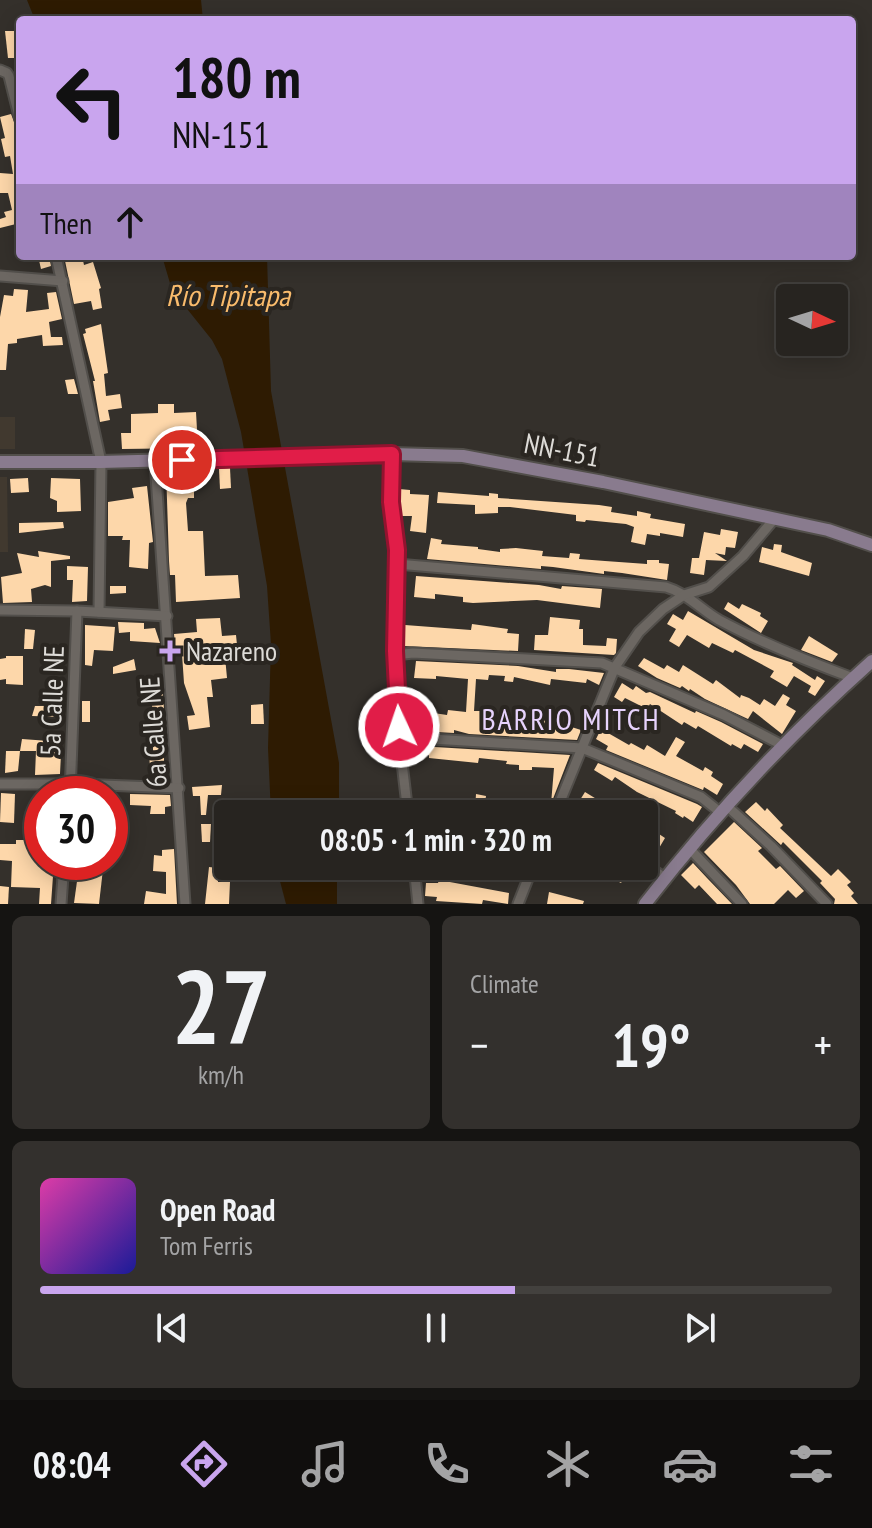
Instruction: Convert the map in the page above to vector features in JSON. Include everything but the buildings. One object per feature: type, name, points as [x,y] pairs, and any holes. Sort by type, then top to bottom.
[{"type":"street","points":[[0,70],[9,76],[16,104]]},
{"type":"street","points":[[57,260],[101,462],[99,612]]},
{"type":"street","points":[[0,276],[63,281]]},
{"type":"street","points":[[392,454],[391,502],[397,564],[395,655],[399,737],[406,800]]},
{"type":"street","name":"NN-151","points":[[0,462],[392,454],[463,456],[775,518],[828,530],[872,545]]},
{"type":"street","name":"6a Calle NE","points":[[155,461],[185,904]]},
{"type":"street","points":[[563,800],[615,667],[639,632],[663,609],[684,595],[709,587],[743,556],[775,518]]},
{"type":"street","points":[[397,564],[666,587],[681,592],[716,618],[795,656],[853,678]]},
{"type":"street","points":[[0,610],[167,616]]},
{"type":"street","name":"5a Calle NE","points":[[71,776],[77,611]]},
{"type":"street","points":[[395,655],[413,653],[602,663],[724,715],[782,745]]},
{"type":"street","points":[[647,903],[689,848],[782,745],[872,661]]},
{"type":"street","points":[[399,737],[582,748],[701,797],[724,810],[771,846],[826,903]]},
{"type":"street","points":[[0,784],[24,786]]},
{"type":"street","points":[[128,788],[179,788]]},
{"type":"street","points":[[689,848],[742,904]]},
{"type":"street","points":[[658,873],[665,878]]},
{"type":"street","points":[[61,904],[63,880]]},
{"type":"street","points":[[415,880],[418,904]]},
{"type":"street","points":[[518,904],[527,880]]},
{"type":"shaded area","points":[[0,417],[15,417],[15,449],[0,449]]},
{"type":"shaded area","points":[[0,477],[7,477],[8,552],[0,552]]},
{"type":"water","points":[[27,0],[201,0],[203,16],[33,16]]},
{"type":"water","name":"Río Tipitapa","points":[[163,260],[267,260],[271,391],[339,763],[339,800],[270,800],[268,748],[271,644],[267,586],[241,432],[222,359],[212,340],[172,290]]},
{"type":"water","points":[[280,880],[337,880],[337,904],[286,904]]},
{"type":"place","name":"Nazareno","points":[[170,651]]},
{"type":"district","name":"BARRIO MITCH","points":[[571,720]]},
{"type":"route","points":[[182,460],[392,454],[391,502],[397,550],[395,651],[399,727]]}]
